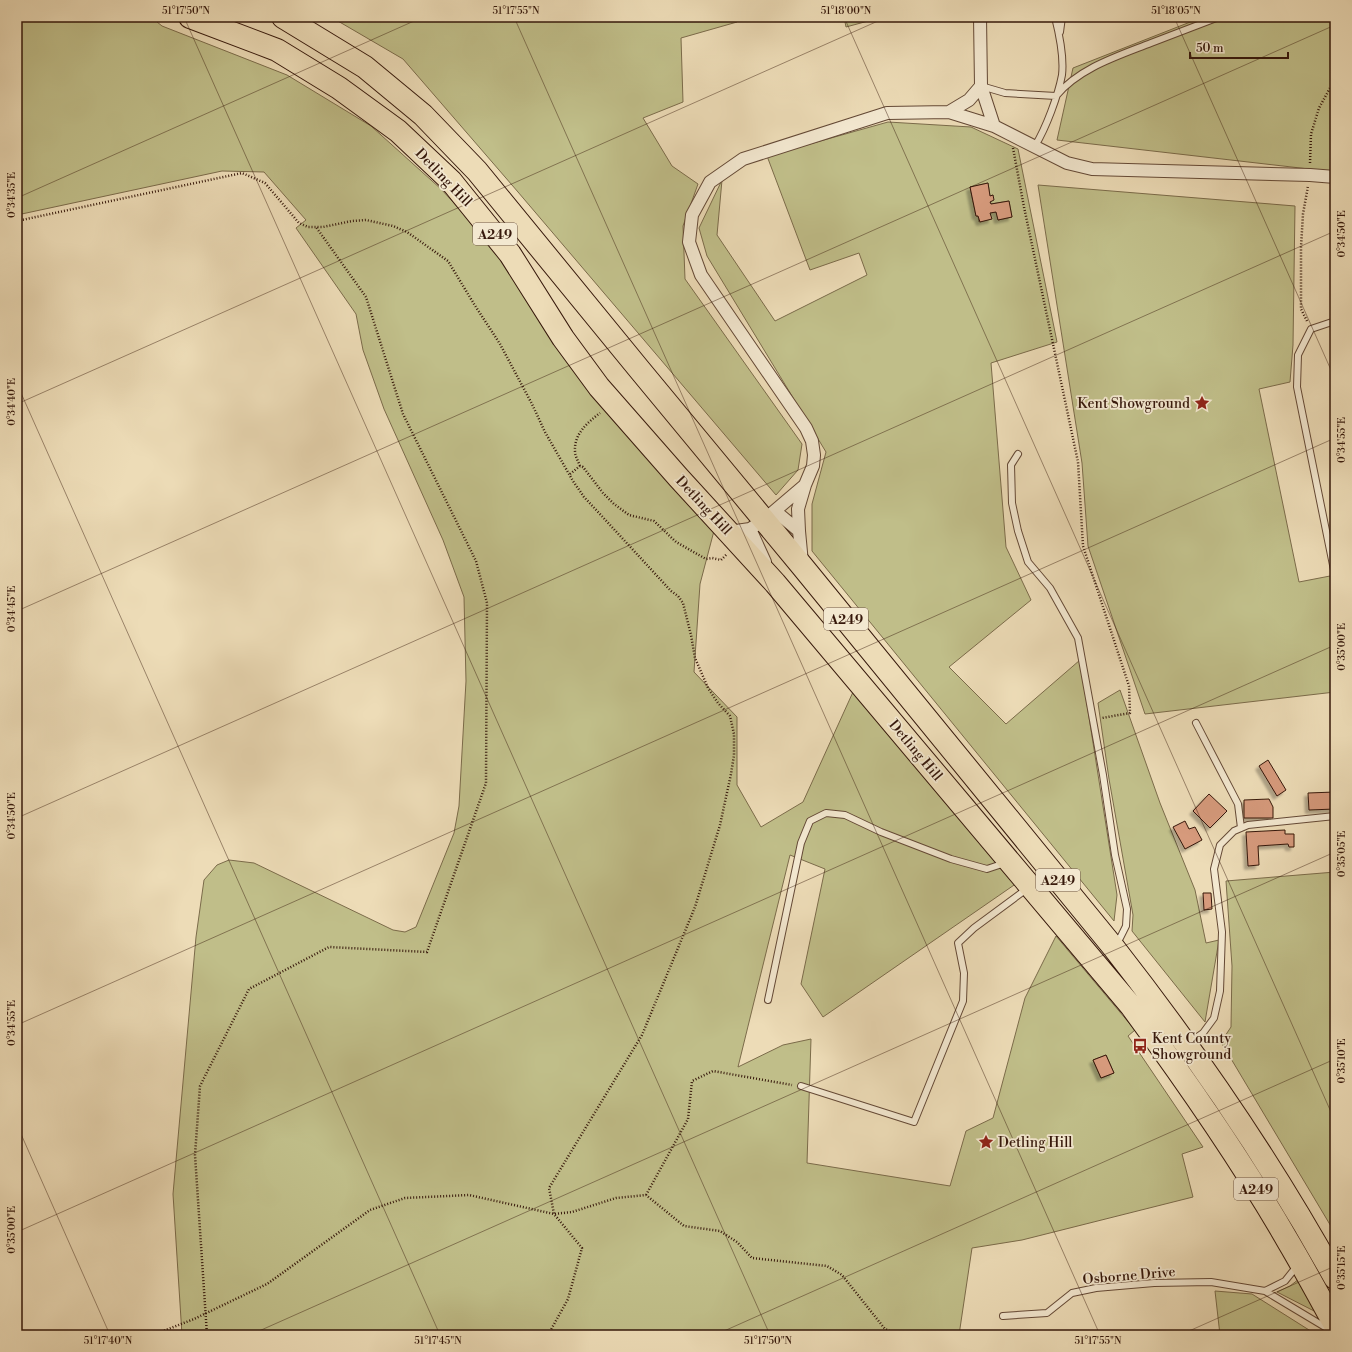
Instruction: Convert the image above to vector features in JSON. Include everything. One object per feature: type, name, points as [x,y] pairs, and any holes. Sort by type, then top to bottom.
[{"type":"highway","name":"Detling Hill","points":[[190,17],[277,50],[340,88],[398,131],[451,181],[510,254],[563,338],[599,387],[678,477],[752,527],[802,566],[1114,948],[1187,1044]]},
{"type":"highway","name":"Detling Hill","points":[[283,17],[365,67],[423,114],[477,171],[752,527],[775,583],[1131,1006],[1169,1058],[1240,1163],[1300,1262]]},
{"type":"highway","name":"A249","points":[[1187,1044],[1248,1133],[1335,1278]]},
{"type":"highway","name":"A249","points":[[1300,1262],[1335,1325]]},
{"type":"street","points":[[980,17],[981,86],[994,126]]},
{"type":"street","points":[[949,112],[969,100],[981,86]]},
{"type":"street","points":[[802,566],[798,509],[804,485],[813,466],[814,455],[812,441],[806,428],[701,274],[689,242],[692,215],[710,182],[743,158],[887,112],[949,112],[994,126],[1067,163],[1092,169],[1335,177]]},
{"type":"street","points":[[752,527],[804,485]]},
{"type":"street","points":[[752,527],[799,531]]},
{"type":"lane","points":[[1035,146],[1041,137],[1056,96],[1062,74],[1059,35],[1055,17]]},
{"type":"lane","points":[[1059,35],[1062,17]]},
{"type":"lane","points":[[1056,96],[1064,86],[1090,68],[1127,52],[1219,17]]},
{"type":"lane","points":[[981,86],[1005,93],[1056,96]]},
{"type":"lane","points":[[1335,321],[1311,329],[1298,354],[1297,387],[1335,575]]},
{"type":"lane","points":[[1018,454],[1011,465],[1012,503],[1018,531],[1028,562],[1050,588],[1078,638],[1094,720],[1115,855],[1127,909],[1126,926],[1114,948]]},
{"type":"lane","points":[[1196,723],[1238,804],[1241,828]]},
{"type":"lane","points":[[768,1000],[801,843],[810,821],[826,813],[845,815],[881,832],[951,859],[987,869],[1010,861]]},
{"type":"lane","points":[[1187,1044],[1203,1033],[1214,1018],[1220,991],[1222,932],[1214,869],[1220,845],[1234,831],[1248,825],[1335,816]]},
{"type":"lane","points":[[801,1086],[914,1122],[963,1001],[964,973],[958,944],[974,928],[1031,886]]},
{"type":"lane","points":[[1265,1291],[1285,1281],[1300,1262]]},
{"type":"lane","name":"Osborne Drive","points":[[1003,1316],[1047,1313],[1072,1293],[1096,1288],[1154,1283],[1211,1282],[1265,1291],[1335,1333]]},
{"type":"path","points":[[1311,329],[1301,310],[1303,214],[1310,175],[1310,134],[1319,108],[1335,79]]},
{"type":"path","points":[[1010,134],[1078,462],[1083,546],[1129,686],[1130,713],[1094,720]]},
{"type":"path","points":[[17,221],[242,173],[265,183],[299,223],[323,228],[352,221],[366,220],[393,226],[407,232],[448,261],[500,344],[545,432],[584,497],[683,603],[695,658],[708,688],[718,703],[730,716],[734,734],[734,755],[720,825],[695,907],[642,1035],[549,1188],[554,1214],[582,1248],[568,1299],[548,1335]]},
{"type":"path","points":[[207,1335],[195,1155],[200,1086],[249,989],[329,947],[427,952],[486,784],[487,603],[476,560],[403,414],[366,298],[316,227]]},
{"type":"path","points":[[613,403],[585,425],[576,440],[575,452],[580,466],[583,467],[603,493],[629,515],[654,521],[676,542],[706,559],[712,558],[721,560],[752,527]]},
{"type":"path","points":[[570,474],[580,466]]},
{"type":"path","points":[[646,1195],[688,1119],[692,1081],[713,1071],[801,1086]]},
{"type":"path","points":[[153,1335],[205,1314],[267,1284],[370,1210],[405,1198],[469,1195],[554,1214],[572,1212],[616,1198],[646,1195],[684,1226],[720,1232],[737,1242],[752,1258],[827,1266],[842,1275],[885,1329],[899,1335]]},
{"type":"shaded area","points":[[17,17],[151,17],[162,26],[287,75],[371,126],[441,189],[508,262],[715,527],[700,584],[694,672],[737,717],[737,785],[761,827],[803,802],[853,692],[1017,883],[823,1017],[801,984],[825,869],[790,855],[738,1067],[783,1045],[811,1039],[807,1163],[950,1186],[966,1131],[993,1118],[1025,998],[1056,936],[1135,1030],[1128,1036],[1203,1147],[1182,1154],[1193,1197],[1022,1240],[972,1248],[959,1335],[182,1335],[173,1194],[196,937],[204,880],[217,865],[229,860],[254,863],[393,930],[405,932],[416,927],[454,833],[459,806],[466,681],[464,597],[443,540],[384,409],[363,350],[356,314],[296,228],[306,220],[264,172],[222,171],[17,215]],"holes":[[[1106,1055],[1114,1073],[1101,1078],[1093,1060]]]},
{"type":"shaded area","points":[[331,17],[736,17],[737,22],[681,38],[683,102],[643,118],[672,166],[698,184],[683,226],[685,279],[802,444],[798,470],[776,495],[403,59]]},
{"type":"shaded area","points":[[844,17],[883,17],[846,27]]},
{"type":"shaded area","points":[[1203,17],[1335,17],[1335,172],[1057,140],[1073,68]]},
{"type":"shaded area","points":[[888,122],[971,127],[1018,149],[1057,342],[991,363],[1006,547],[1031,600],[949,667],[1006,724],[1080,660],[1117,895],[1114,921],[812,551],[812,504],[826,452],[707,256],[699,228],[722,180],[717,235],[775,321],[867,275],[859,253],[810,270],[767,156]],"holes":[[[988,183],[990,196],[993,195],[990,202],[991,204],[1009,201],[1012,217],[998,220],[996,212],[990,213],[991,219],[979,222],[978,216],[976,216],[970,187]]]},
{"type":"shaded area","name":"Kent Showground","points":[[1038,185],[1295,206],[1293,345],[1290,382],[1259,389],[1299,582],[1330,576],[1335,587],[1335,692],[1145,714],[1088,546],[1082,463]]},
{"type":"shaded area","points":[[1120,690],[1160,803],[1195,890],[1206,943],[1219,940],[1205,1022],[1132,931],[1133,915],[1109,779],[1098,703]]},
{"type":"shaded area","points":[[1335,872],[1335,1233],[1221,1042],[1231,1027],[1232,966],[1226,881]]},
{"type":"shaded area","points":[[1299,1279],[1318,1313],[1277,1292],[1290,1286]]},
{"type":"shaded area","points":[[1215,1291],[1252,1294],[1317,1335],[1220,1335]]},
{"type":"building","points":[[988,183],[990,196],[993,195],[994,200],[990,202],[991,204],[1009,201],[1012,217],[998,220],[996,212],[990,213],[992,219],[980,222],[978,216],[976,216],[970,187]]},
{"type":"building","points":[[1268,760],[1286,790],[1277,796],[1259,766]]},
{"type":"building","points":[[1335,792],[1335,809],[1309,810],[1308,793]]},
{"type":"building","points":[[1209,794],[1227,811],[1210,828],[1193,811]]},
{"type":"building","points":[[1269,799],[1273,807],[1273,818],[1244,818],[1244,800]]},
{"type":"building","points":[[1185,821],[1189,829],[1195,827],[1202,840],[1185,849],[1173,827]]},
{"type":"building","points":[[1285,830],[1285,834],[1294,834],[1294,847],[1289,847],[1288,844],[1258,846],[1259,865],[1248,866],[1246,832]]},
{"type":"building","points":[[1203,893],[1211,893],[1212,909],[1204,910]]},
{"type":"building","points":[[1106,1055],[1114,1073],[1101,1078],[1093,1060]]},
{"type":"place","name":"Kent Showground","points":[[1202,403]]},
{"type":"place","name":"Kent County Showground","points":[[1140,1046]]},
{"type":"place","name":"Detling Hill","points":[[986,1142]]}]
